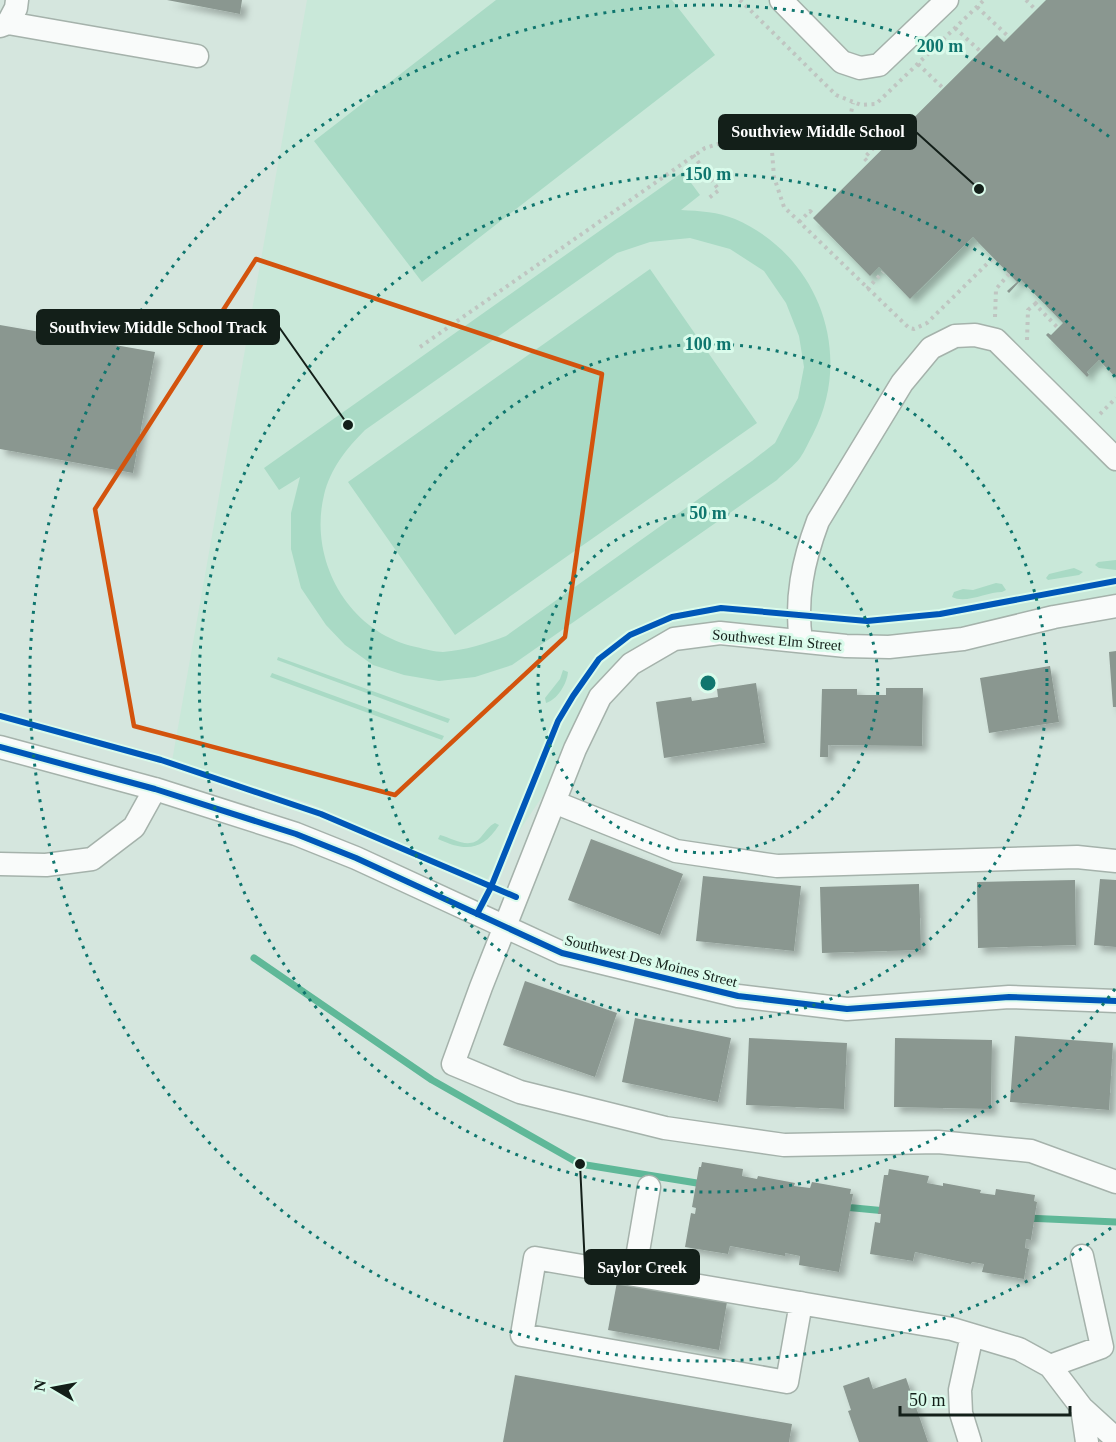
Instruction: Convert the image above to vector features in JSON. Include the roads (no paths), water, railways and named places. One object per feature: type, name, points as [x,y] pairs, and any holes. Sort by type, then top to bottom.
[{"type":"street","points":[[17,0],[16,8],[4,25],[197,56]]},
{"type":"street","points":[[781,0],[842,62],[860,68],[879,65],[947,0]]},
{"type":"street","points":[[801,641],[798,621],[800,581],[818,521],[902,383],[931,348],[955,336],[975,335],[996,340],[1116,459]]},
{"type":"street","name":"Southwest Elm Street","points":[[1116,606],[1054,617],[963,639],[889,647],[846,646],[720,633],[674,639],[631,664],[600,697],[575,750],[453,1064],[520,1092],[665,1128],[784,1145],[938,1142],[1031,1151],[1116,1182]]},
{"type":"street","name":"Southwest Des Moines Street","points":[[0,747],[155,789],[296,834],[356,858],[562,953],[738,996],[847,1009],[1009,997],[1116,1001]]},
{"type":"street","points":[[0,864],[46,865],[92,859],[134,827],[155,789]]},
{"type":"street","points":[[554,802],[676,851],[777,866],[1077,857],[1116,861]]},
{"type":"street","points":[[634,1275],[648,1187]]},
{"type":"street","points":[[1050,1366],[1102,1347],[1082,1256]]},
{"type":"street","points":[[801,1303],[787,1382],[522,1335],[535,1258],[801,1303],[952,1329],[1019,1349],[1050,1366],[1082,1408],[1116,1439]]},
{"type":"street","points":[[970,1442],[961,1413],[960,1390],[972,1335]]},
{"type":"street","points":[[1082,1408],[1087,1442]]},
{"type":"waterway","points":[[254,958],[432,1080],[580,1164],[703,1184]]},
{"type":"waterway","points":[[844,1207],[886,1211]]},
{"type":"waterway","points":[[1026,1218],[1116,1222]]},
{"type":"place","name":"Southview Middle School","points":[[979,189]]},
{"type":"place","name":"Southview Middle School Track","points":[[348,425]]},
{"type":"place","name":"Saylor Creek","points":[[580,1164]]}]
